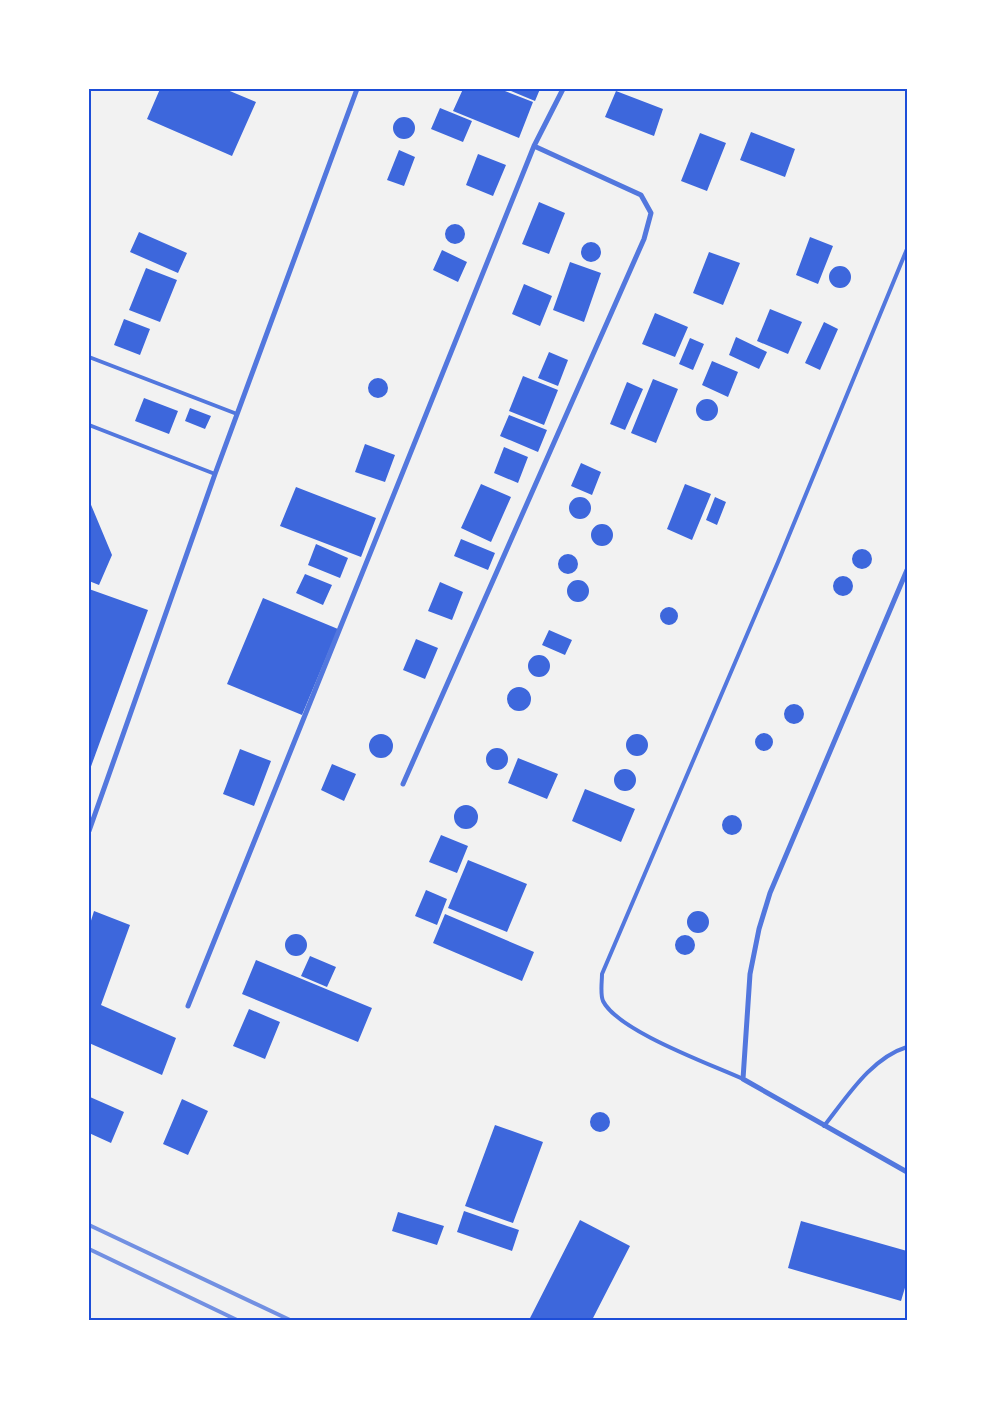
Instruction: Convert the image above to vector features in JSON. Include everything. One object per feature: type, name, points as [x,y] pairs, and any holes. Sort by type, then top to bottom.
[{"type":"street","points":[[89,831],[215,474],[357,89]]},
{"type":"street","points":[[188,1006],[534,146],[563,89]]},
{"type":"street","points":[[403,784],[644,239],[652,213],[641,195],[534,146]]},
{"type":"street","points":[[907,570],[770,893],[759,929],[750,974],[743,1079],[907,1172]]},
{"type":"lane","points":[[743,1079],[644,1034],[616,1017],[602,1000],[602,974],[778,562],[907,249]]},
{"type":"lane","points":[[89,357],[237,414]]},
{"type":"lane","points":[[89,425],[215,474]]},
{"type":"lane","points":[[824,1126],[863,1078],[894,1051],[907,1047]]},
{"type":"building","points":[[160,89],[225,89],[256,102],[232,156],[147,119]]},
{"type":"building","points":[[463,89],[500,89],[533,102],[519,138],[453,111]]},
{"type":"building","points":[[506,89],[540,89],[535,101]]},
{"type":"building","points":[[616,91],[663,109],[654,136],[605,117]]},
{"type":"building","points":[[440,108],[472,121],[463,142],[431,129]]},
{"type":"building","points":[[404,117],[412,120],[415,128],[412,136],[404,139],[396,136],[393,128],[396,120]]},
{"type":"building","points":[[751,132],[795,149],[785,177],[740,160]]},
{"type":"building","points":[[700,133],[726,143],[707,191],[681,181]]},
{"type":"building","points":[[399,150],[415,157],[404,186],[387,180]]},
{"type":"building","points":[[478,154],[506,165],[493,196],[466,185]]},
{"type":"building","points":[[539,202],[565,213],[549,254],[522,244]]},
{"type":"building","points":[[451,224],[459,224],[465,230],[465,238],[459,244],[451,244],[445,238],[445,230]]},
{"type":"building","points":[[139,232],[187,253],[178,273],[130,252]]},
{"type":"building","points":[[810,237],[833,246],[818,284],[796,275]]},
{"type":"building","points":[[591,242],[598,245],[601,252],[598,259],[591,262],[584,259],[581,252],[584,245]]},
{"type":"building","points":[[442,250],[467,262],[458,282],[433,270]]},
{"type":"building","points":[[709,252],[740,263],[723,305],[693,293]]},
{"type":"building","points":[[570,262],[601,273],[584,322],[553,310]]},
{"type":"building","points":[[840,266],[848,269],[851,277],[848,285],[840,288],[832,285],[829,277],[832,269]]},
{"type":"building","points":[[146,268],[177,280],[160,322],[129,310]]},
{"type":"building","points":[[524,284],[552,296],[540,326],[512,314]]},
{"type":"building","points":[[770,309],[802,322],[788,354],[757,341]]},
{"type":"building","points":[[655,313],[688,327],[675,357],[642,344]]},
{"type":"building","points":[[124,319],[150,329],[140,355],[114,345]]},
{"type":"building","points":[[824,322],[838,329],[820,370],[805,363]]},
{"type":"building","points":[[736,337],[767,352],[759,369],[729,355]]},
{"type":"building","points":[[690,338],[704,344],[693,370],[679,364]]},
{"type":"building","points":[[549,352],[568,360],[558,386],[538,378]]},
{"type":"building","points":[[712,361],[738,372],[728,397],[702,385]]},
{"type":"building","points":[[523,376],[558,390],[544,425],[509,411]]},
{"type":"building","points":[[378,378],[385,381],[388,388],[385,395],[378,398],[371,395],[368,388],[371,381]]},
{"type":"building","points":[[653,379],[678,389],[656,443],[631,433]]},
{"type":"building","points":[[627,382],[643,389],[625,430],[610,424]]},
{"type":"building","points":[[144,398],[178,411],[169,434],[135,421]]},
{"type":"building","points":[[707,399],[715,402],[718,410],[715,418],[707,421],[699,418],[696,410],[699,402]]},
{"type":"building","points":[[190,408],[211,416],[205,429],[185,421]]},
{"type":"building","points":[[509,415],[547,430],[538,452],[500,436]]},
{"type":"building","points":[[365,444],[395,455],[385,482],[355,472]]},
{"type":"building","points":[[504,447],[528,457],[518,483],[494,473]]},
{"type":"building","points":[[581,463],[601,472],[592,495],[571,486]]},
{"type":"building","points":[[481,484],[511,497],[491,542],[461,528]]},
{"type":"building","points":[[685,484],[711,494],[692,540],[667,529]]},
{"type":"building","points":[[296,487],[376,518],[361,557],[280,526]]},
{"type":"building","points":[[580,497],[588,500],[591,508],[588,516],[580,519],[572,516],[569,508],[572,500]]},
{"type":"building","points":[[715,497],[726,502],[717,525],[706,520]]},
{"type":"building","points":[[89,500],[112,555],[99,585],[89,581]]},
{"type":"building","points":[[602,524],[610,527],[613,535],[610,543],[602,546],[594,543],[591,535],[594,527]]},
{"type":"building","points":[[461,539],[495,553],[488,570],[454,556]]},
{"type":"building","points":[[316,544],[348,558],[340,578],[308,565]]},
{"type":"building","points":[[862,549],[869,552],[872,559],[869,566],[862,569],[855,566],[852,559],[855,552]]},
{"type":"building","points":[[568,554],[575,557],[578,564],[575,571],[568,574],[561,571],[558,564],[561,557]]},
{"type":"building","points":[[305,574],[332,585],[323,605],[296,593]]},
{"type":"building","points":[[843,576],[850,579],[853,586],[850,593],[843,596],[836,593],[833,586],[836,579]]},
{"type":"building","points":[[578,580],[586,583],[589,591],[586,599],[578,602],[570,599],[567,591],[570,583]]},
{"type":"building","points":[[440,582],[463,592],[452,620],[428,611]]},
{"type":"building","points":[[89,589],[148,610],[89,772]]},
{"type":"building","points":[[263,598],[338,629],[302,715],[227,684]]},
{"type":"building","points":[[665,607],[673,607],[678,612],[676,623],[665,625],[660,620],[660,612]]},
{"type":"building","points":[[549,630],[572,640],[565,655],[542,645]]},
{"type":"building","points":[[416,639],[438,648],[425,679],[403,670]]},
{"type":"building","points":[[539,655],[549,662],[550,666],[543,676],[539,677],[529,670],[528,666],[535,656]]},
{"type":"building","points":[[519,687],[524,688],[530,694],[530,704],[524,710],[519,711],[514,710],[508,704],[507,699],[508,694],[514,688]]},
{"type":"building","points":[[794,704],[801,707],[804,714],[801,721],[794,724],[787,721],[784,714],[787,707]]},
{"type":"building","points":[[764,733],[770,736],[773,742],[770,748],[764,751],[758,748],[755,742],[758,736]]},
{"type":"building","points":[[381,734],[390,737],[393,746],[390,755],[381,758],[372,755],[369,746],[372,737]]},
{"type":"building","points":[[637,734],[645,737],[648,745],[645,753],[637,756],[629,753],[626,745],[629,737]]},
{"type":"building","points":[[497,748],[505,751],[508,759],[505,767],[497,770],[489,767],[486,759],[489,751]]},
{"type":"building","points":[[240,749],[271,761],[254,806],[223,794]]},
{"type":"building","points":[[518,758],[558,774],[547,799],[508,783]]},
{"type":"building","points":[[332,764],[356,774],[344,801],[321,790]]},
{"type":"building","points":[[621,769],[629,769],[636,776],[636,784],[629,791],[621,791],[614,784],[614,776]]},
{"type":"building","points":[[585,789],[635,809],[621,842],[572,821]]},
{"type":"building","points":[[466,805],[475,808],[478,817],[475,826],[466,829],[457,826],[454,817],[457,808]]},
{"type":"building","points":[[732,815],[739,818],[742,825],[739,832],[732,835],[725,832],[722,825],[725,818]]},
{"type":"building","points":[[441,835],[468,846],[457,873],[429,862]]},
{"type":"building","points":[[468,860],[527,884],[507,932],[448,908]]},
{"type":"building","points":[[426,890],[447,899],[437,925],[415,916]]},
{"type":"building","points":[[94,911],[130,925],[101,1005],[176,1038],[162,1075],[89,1043],[89,927]]},
{"type":"building","points":[[698,911],[708,918],[709,922],[702,932],[698,933],[688,926],[687,922],[694,912]]},
{"type":"building","points":[[445,914],[534,952],[522,981],[433,943]]},
{"type":"building","points":[[296,934],[304,937],[307,945],[304,953],[296,956],[288,953],[285,945],[288,937]]},
{"type":"building","points":[[685,935],[692,938],[695,945],[692,952],[685,955],[678,952],[675,945],[678,938]]},
{"type":"building","points":[[310,956],[336,967],[327,987],[301,976]]},
{"type":"building","points":[[256,960],[372,1008],[358,1042],[242,994]]},
{"type":"building","points":[[249,1009],[280,1022],[265,1059],[233,1046]]},
{"type":"building","points":[[90,1097],[124,1112],[111,1143],[89,1133]]},
{"type":"building","points":[[182,1099],[208,1111],[188,1155],[163,1144]]},
{"type":"building","points":[[600,1112],[607,1115],[610,1122],[607,1129],[600,1132],[593,1129],[590,1122],[593,1115]]},
{"type":"building","points":[[495,1125],[543,1142],[513,1223],[465,1206]]},
{"type":"building","points":[[464,1211],[519,1230],[512,1251],[457,1232]]},
{"type":"building","points":[[398,1212],[444,1226],[437,1245],[392,1231]]},
{"type":"building","points":[[580,1220],[630,1246],[592,1320],[529,1320]]},
{"type":"building","points":[[801,1221],[907,1251],[907,1281],[901,1301],[788,1268]]},
{"type":"railway","points":[[89,1225],[290,1320]]},
{"type":"railway","points":[[89,1249],[237,1320]]}]
